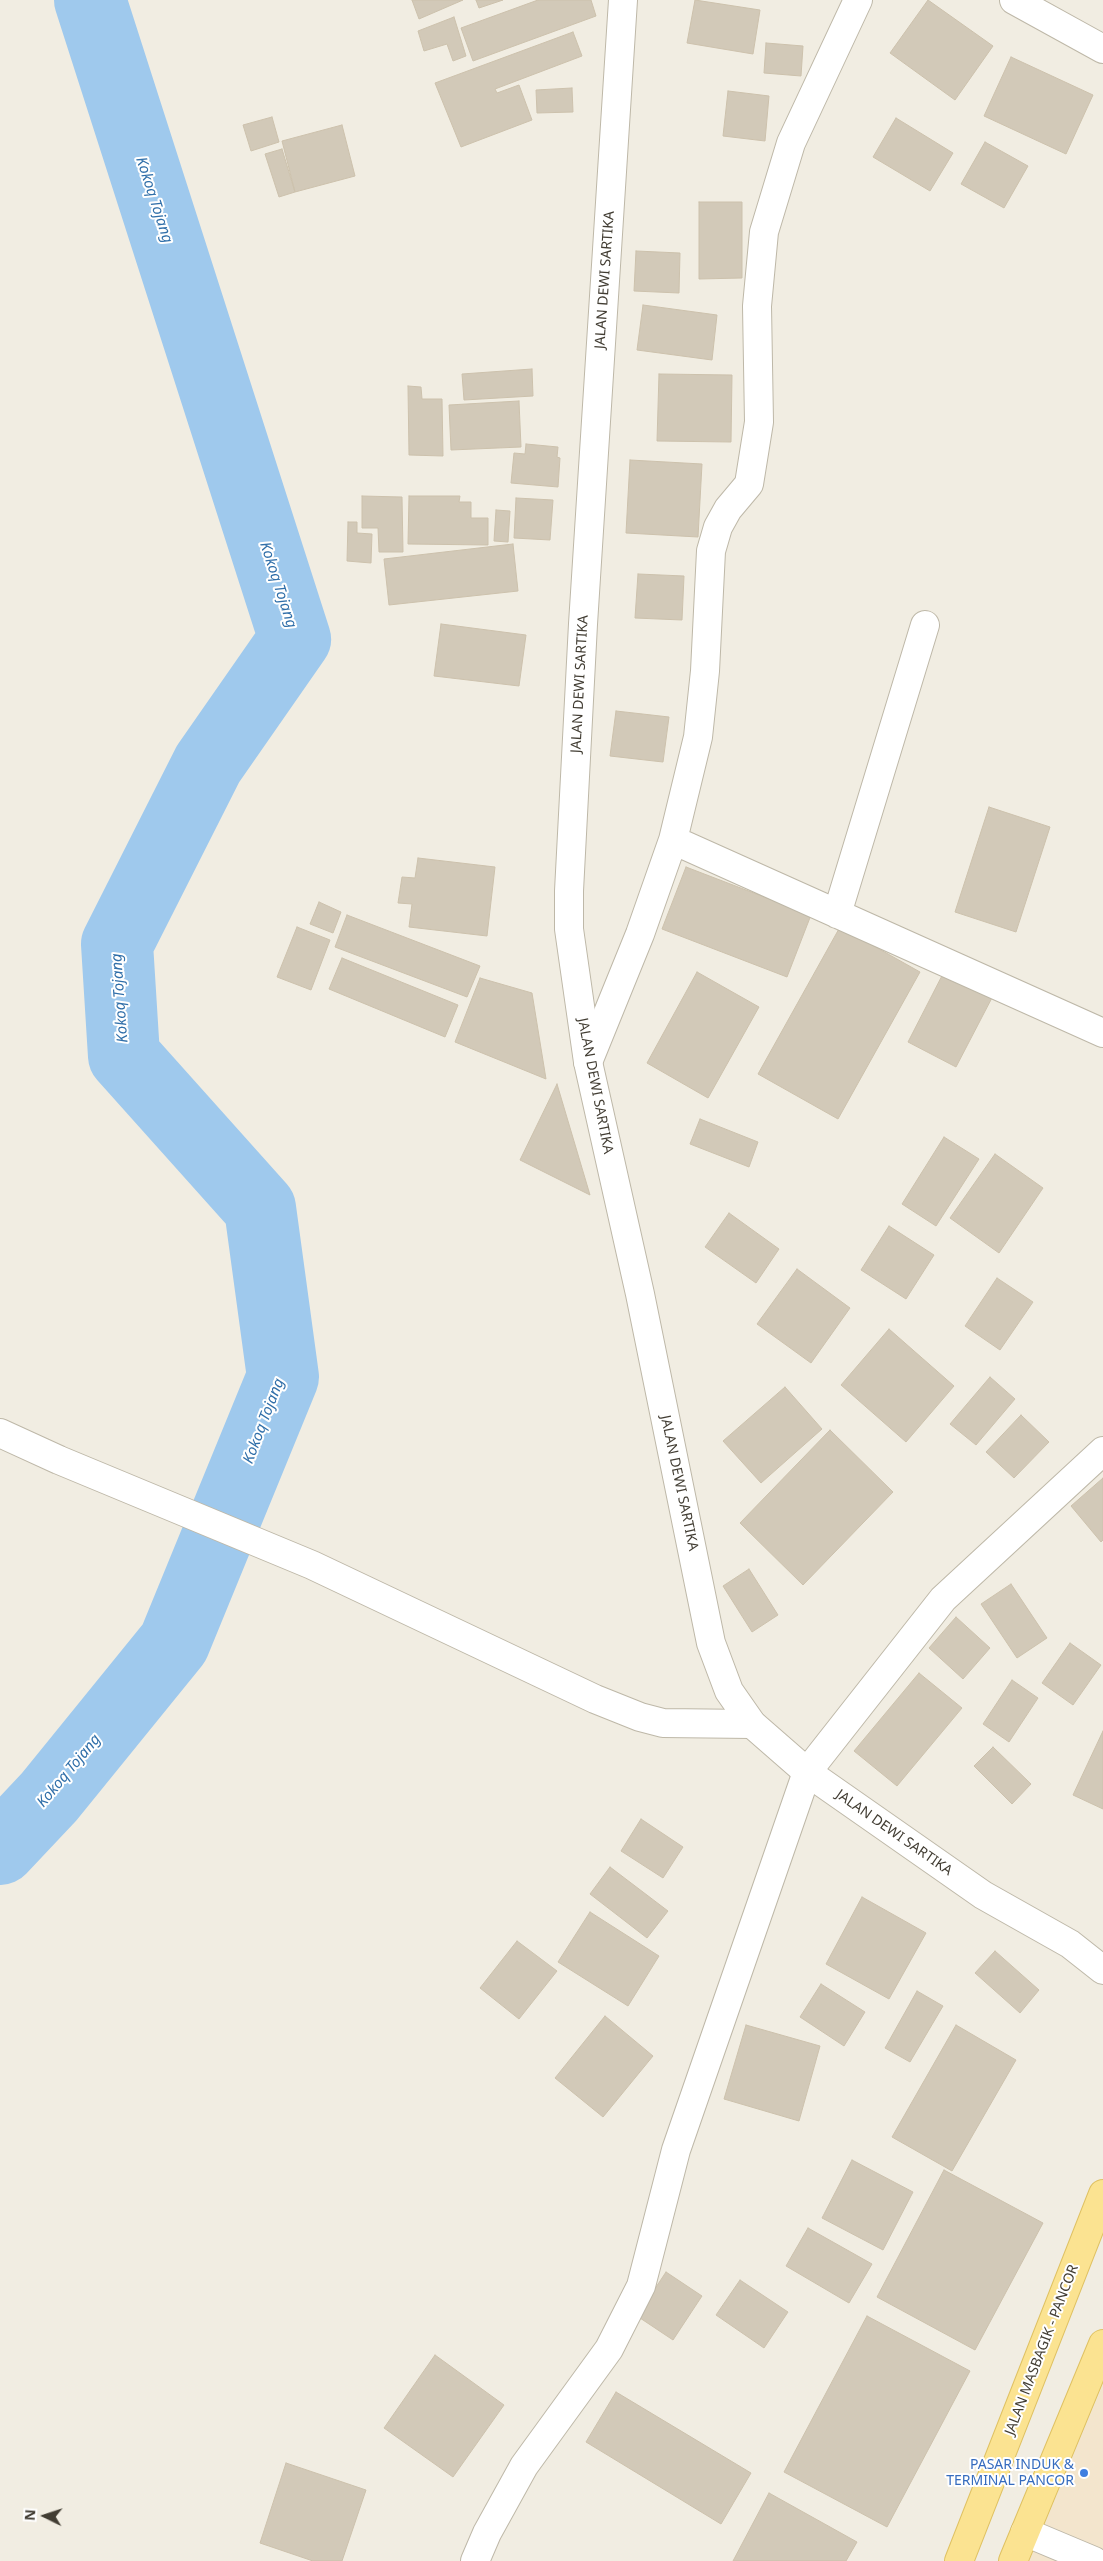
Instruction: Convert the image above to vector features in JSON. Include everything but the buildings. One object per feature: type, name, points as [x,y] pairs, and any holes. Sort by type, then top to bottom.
[{"type":"main road","name":"JALAN MASBAGIK - PANCOR","points":[[958,2561],[1103,2194]]},
{"type":"main road","points":[[1013,2561],[1103,2344]]},
{"type":"street","name":"JALAN DEWI SARTIKA","points":[[623,0],[583,624],[569,891],[570,929],[588,1062],[640,1294],[710,1643],[729,1691],[752,1724],[807,1772],[983,1894],[1070,1944],[1103,1970]]},
{"type":"street","points":[[588,1062],[640,934],[673,840],[698,737],[706,671],[710,551],[718,527],[728,509],[749,484],[759,422],[757,306],[764,232],[791,143],[858,0]]},
{"type":"street","points":[[1014,0],[1103,49]]},
{"type":"street","points":[[837,914],[925,625]]},
{"type":"street","points":[[673,840],[1103,1034]]},
{"type":"street","points":[[0,1433],[312,1566],[595,1699],[640,1717],[663,1723],[752,1724]]},
{"type":"street","points":[[475,2561],[487,2534],[524,2466],[609,2349],[642,2286],[676,2150],[807,1772],[944,1599],[1103,1452]]},
{"type":"street","points":[[1025,2532],[1094,2561]]},
{"type":"shaded area","name":"PASAR INDUK & TERMINAL PANCOR","points":[[1103,2384],[1103,2561],[1029,2561]]},
{"type":"waterway","name":"Kokoq Tojang","points":[[0,1849],[49,1797],[174,1643],[283,1377],[260,1208],[124,1056],[117,944],[208,764],[295,639],[90,0]]},
{"type":"place","name":"PASAR INDUK & TERMINAL PANCOR","points":[[1084,2473]]}]
